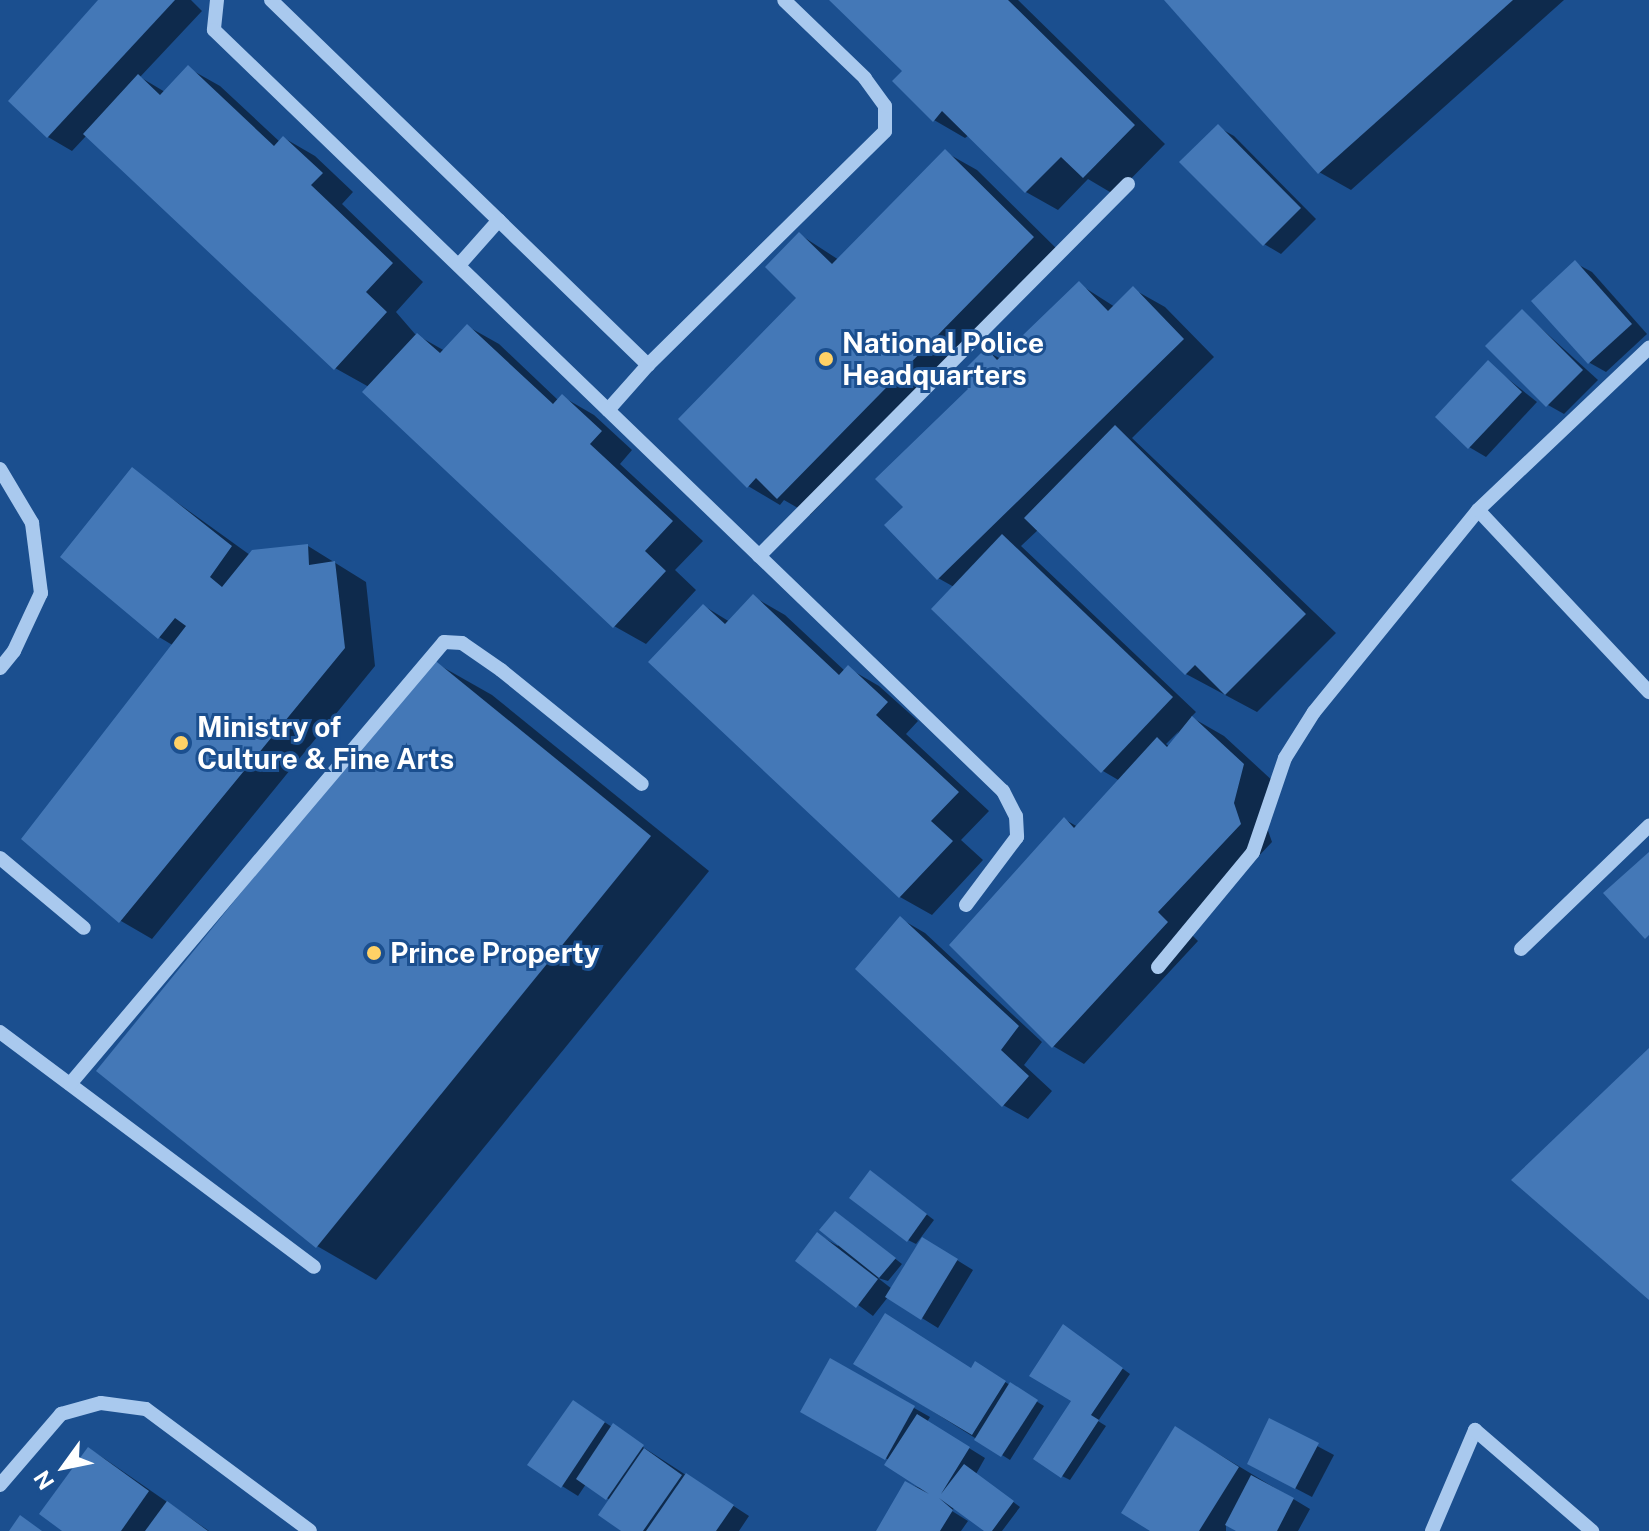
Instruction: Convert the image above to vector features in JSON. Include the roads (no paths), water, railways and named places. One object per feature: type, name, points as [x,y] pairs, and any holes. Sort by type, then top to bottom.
[{"type":"street","points":[[217,0],[214,30],[1003,791],[1016,816],[1017,837],[966,905]]},
{"type":"street","points":[[271,0],[648,365]]},
{"type":"street","points":[[608,410],[648,365],[885,131],[885,106],[865,78],[784,0]]},
{"type":"street","points":[[759,556],[1128,184]]},
{"type":"street","points":[[459,265],[499,220]]},
{"type":"street","points":[[1158,967],[1253,852],[1285,758],[1314,712],[1478,510],[1649,348]]},
{"type":"street","points":[[0,469],[32,523],[41,593],[0,668]]},
{"type":"street","points":[[1478,510],[1649,692]]},
{"type":"street","points":[[70,1084],[444,642],[462,643],[501,670],[642,784]]},
{"type":"street","points":[[1521,949],[1649,826]]},
{"type":"street","points":[[0,858],[84,928]]},
{"type":"street","points":[[0,1032],[314,1267]]},
{"type":"street","points":[[0,1485],[61,1414],[101,1403],[146,1409],[310,1531]]},
{"type":"street","points":[[1432,1531],[1475,1430],[1592,1531]]},
{"type":"place","name":"National Police Headquarters","points":[[826,359]]},
{"type":"place","name":"Ministry of Culture & Fine Arts","points":[[181,743]]},
{"type":"place","name":"Prince Property","points":[[374,953]]}]
